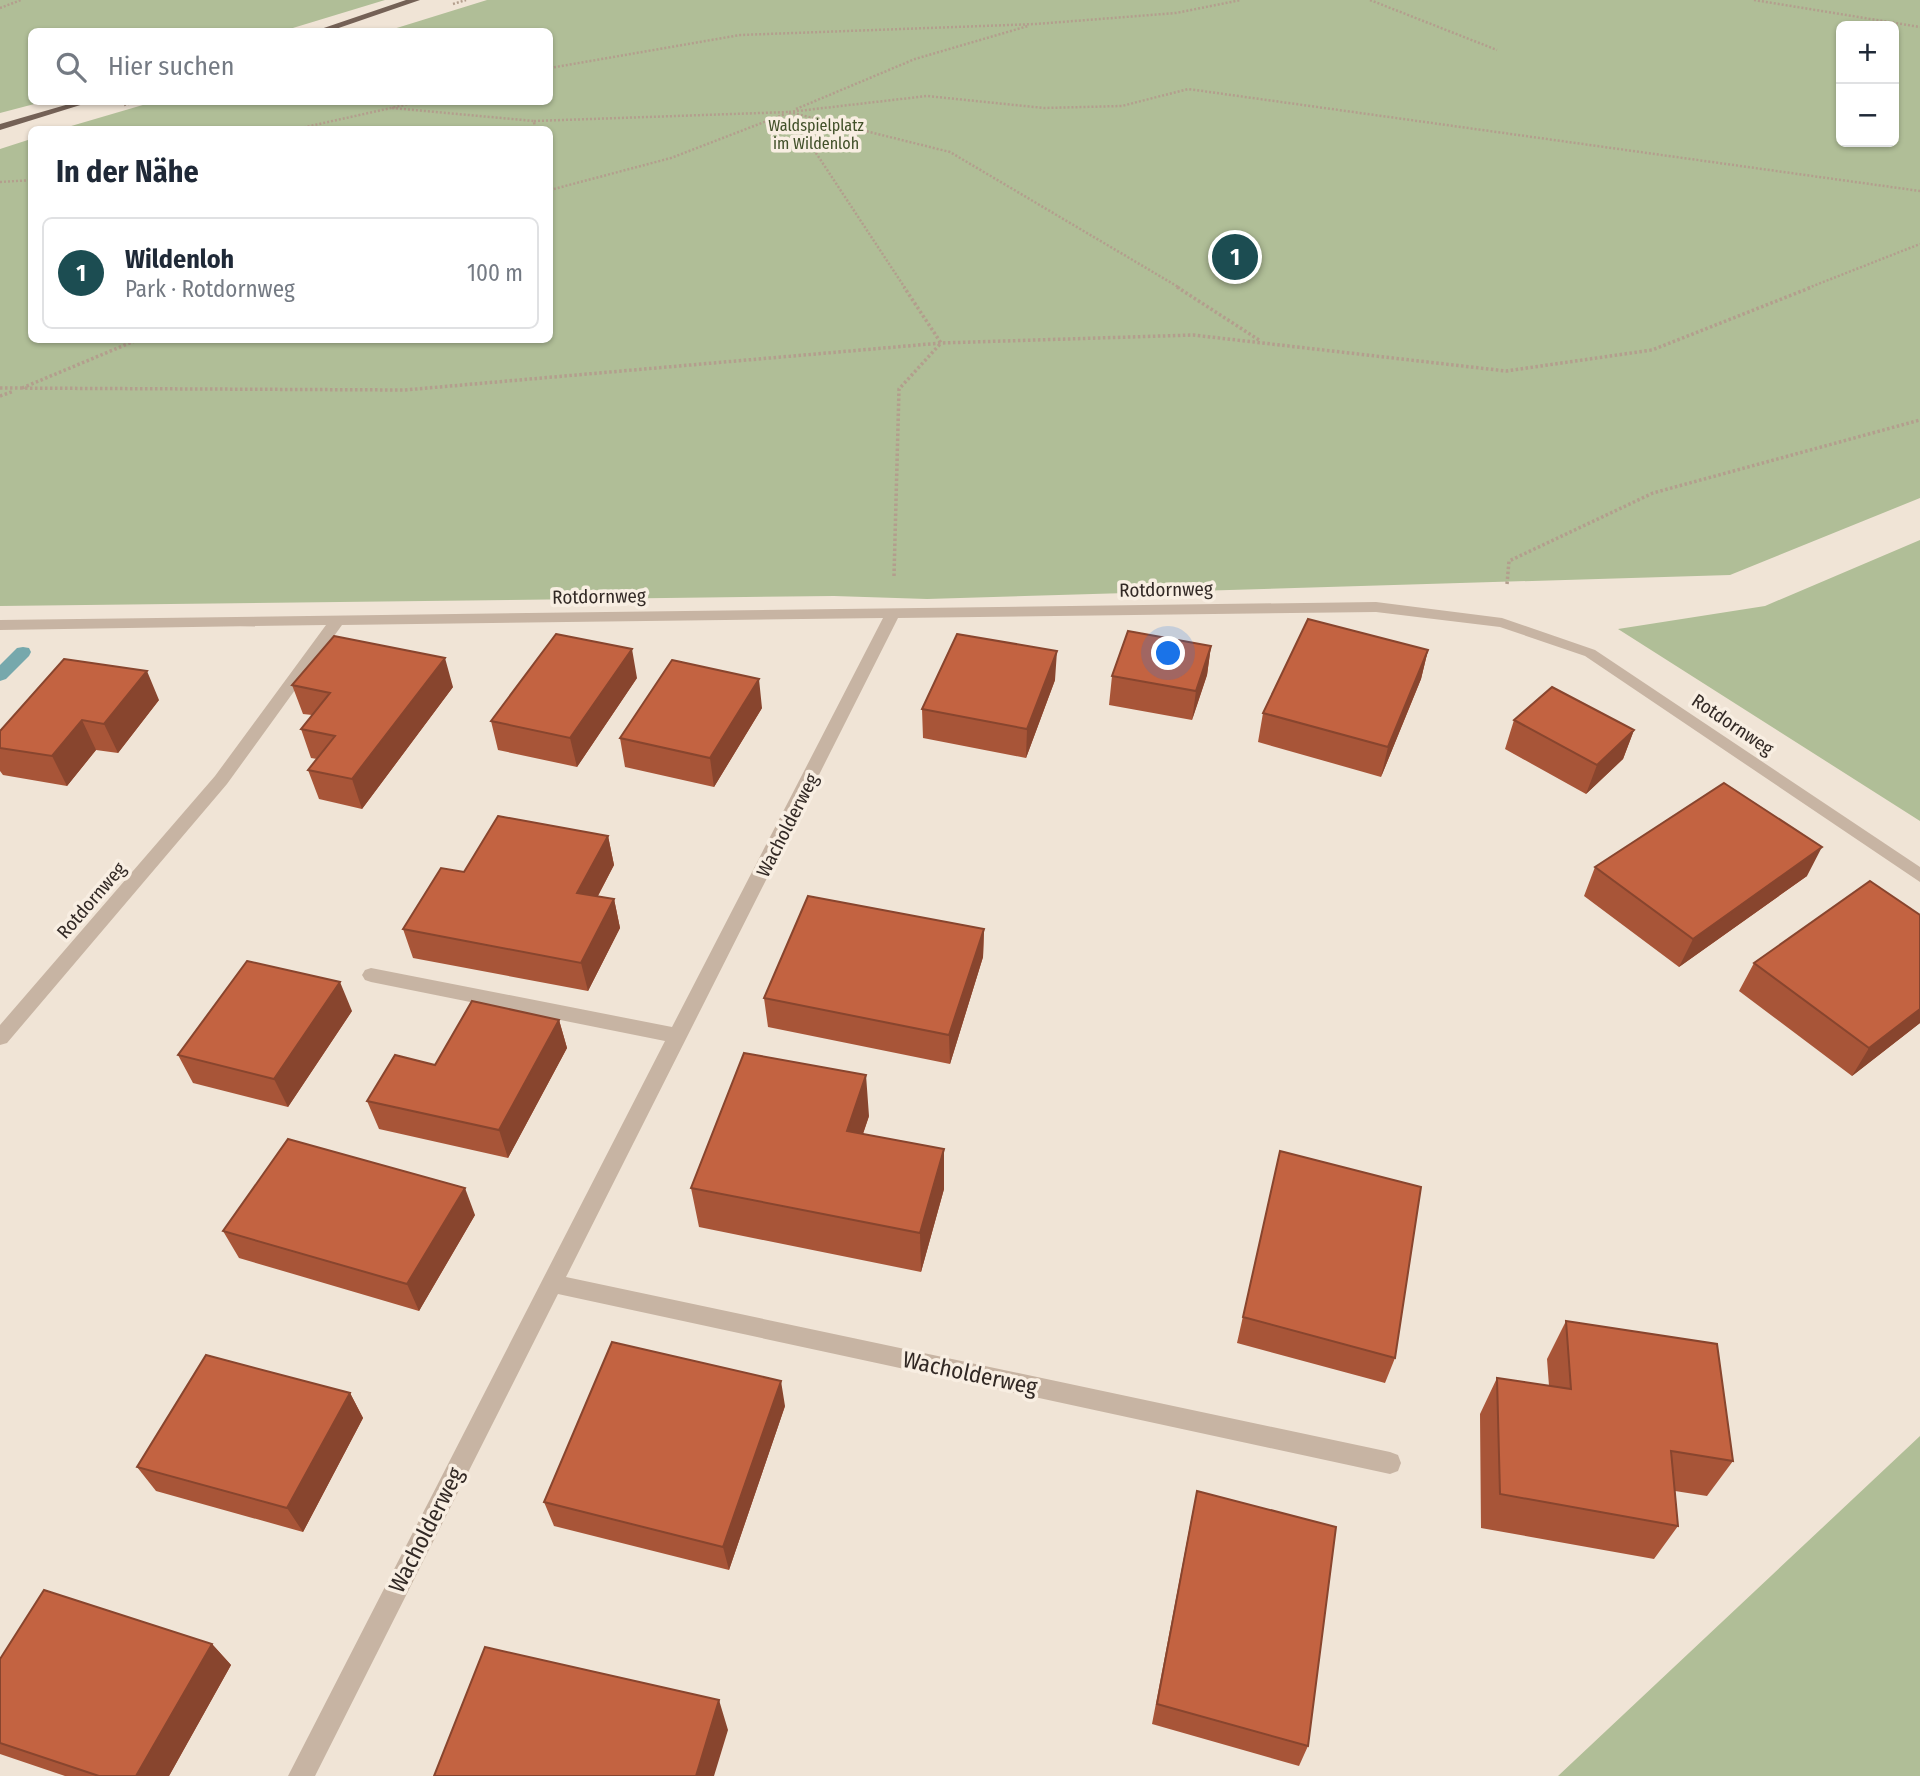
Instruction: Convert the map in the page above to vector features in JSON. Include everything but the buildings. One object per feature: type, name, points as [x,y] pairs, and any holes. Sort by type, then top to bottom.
[{"type":"main road","points":[[328,28],[415,0]]},
{"type":"main road","points":[[0,127],[75,105]]},
{"type":"street","name":"Rotdornweg","points":[[0,625],[1376,607],[1502,623],[1590,653],[1920,876]]},
{"type":"street","name":"Wacholderweg","points":[[301,1776],[893,613]]},
{"type":"street","name":"Rotdornweg","points":[[0,1038],[221,780],[338,620]]},
{"type":"street","points":[[371,975],[678,1036]]},
{"type":"street","name":"Wacholderweg","points":[[551,1283],[1390,1463]]},
{"type":"path","points":[[0,8],[21,0]]},
{"type":"path","points":[[553,67],[740,34],[1036,24],[1177,13],[1241,0]]},
{"type":"path","points":[[1370,0],[1496,50]]},
{"type":"path","points":[[1754,0],[1920,27]]},
{"type":"path","points":[[553,189],[671,158],[789,112],[915,58],[1036,24]]},
{"type":"path","points":[[392,108],[534,121],[789,112],[927,96],[1044,108],[1122,106],[1188,89],[1920,191]]},
{"type":"path","points":[[310,126],[405,105]]},
{"type":"path","points":[[789,112],[950,152],[1153,271],[1260,341]]},
{"type":"path","points":[[789,112],[941,343]]},
{"type":"path","points":[[534,121],[535,126]]},
{"type":"path","points":[[0,182],[28,180]]},
{"type":"path","points":[[0,388],[405,390],[941,343],[1193,335],[1506,371],[1652,349],[1920,244]]},
{"type":"path","points":[[0,396],[130,343]]},
{"type":"path","points":[[893,613],[899,389],[941,343]]},
{"type":"path","points":[[1502,623],[1510,561],[1653,494],[1920,420]]},
{"type":"green space","points":[[0,0],[385,0],[293,28],[28,28],[28,105],[31,105],[0,113]]},
{"type":"green space","name":"Waldspielplatz im Wildenloh","points":[[487,0],[1920,0],[1920,498],[1730,575],[927,599],[834,596],[0,606],[0,149],[28,140],[28,343],[553,343],[553,126],[71,126],[143,105],[553,105],[553,28],[397,28]]},
{"type":"green space","points":[[1920,540],[1920,821],[1618,629],[1765,606]]},
{"type":"green space","points":[[1920,1436],[1920,1776],[1558,1776]]},
{"type":"waterway","points":[[0,675],[23,652]]},
{"type":"place","name":"Wildenloh","points":[[1235,257]]}]
